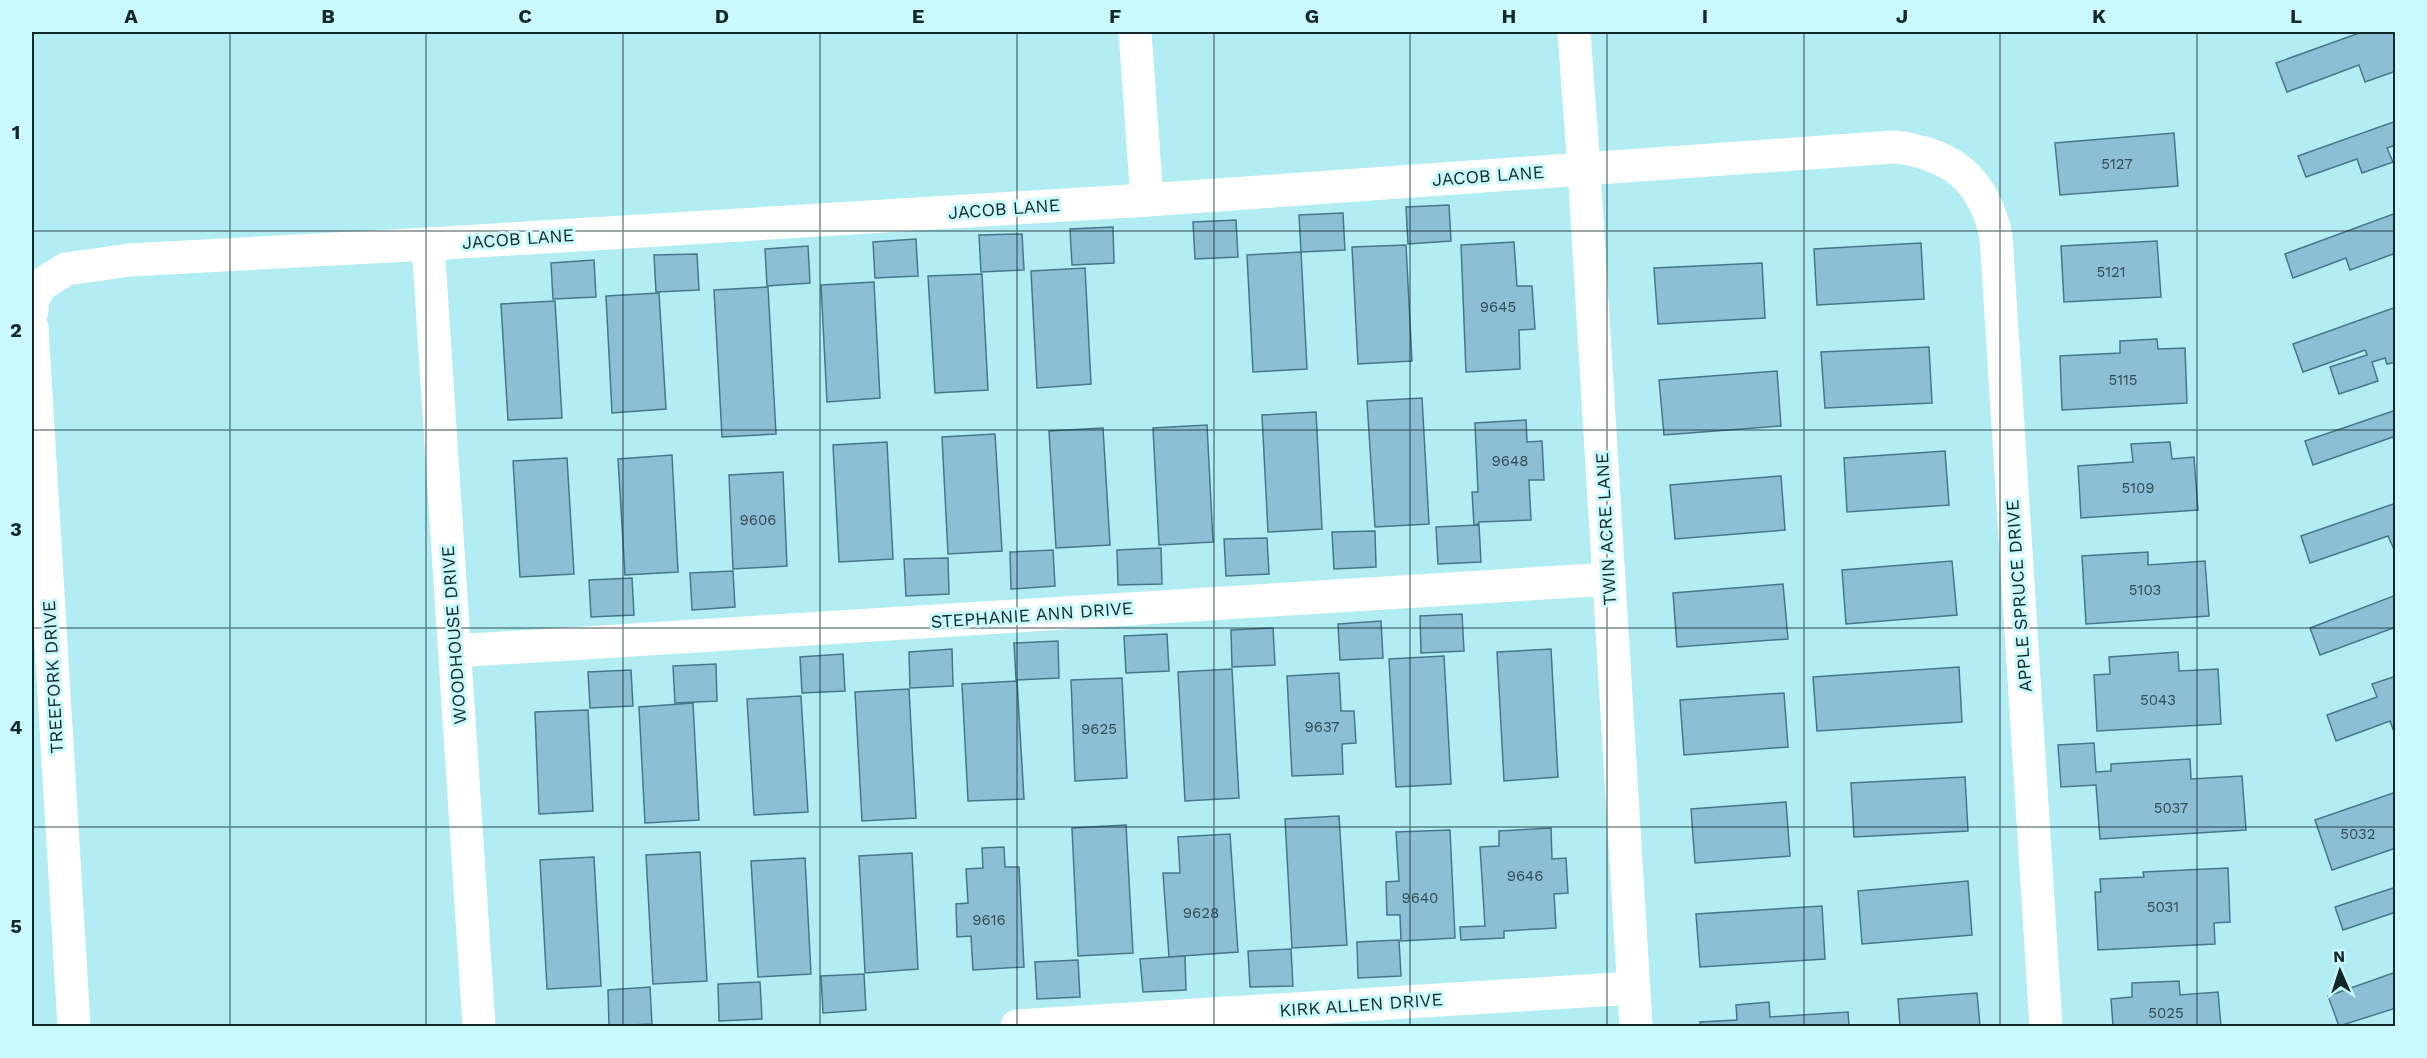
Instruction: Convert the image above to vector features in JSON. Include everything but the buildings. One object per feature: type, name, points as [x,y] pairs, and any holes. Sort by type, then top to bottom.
[{"type":"street","points":[[1135,32],[1148,200]]},
{"type":"street","name":"TWIN ACRE LANE","points":[[1574,32],[1636,1026]]},
{"type":"street","name":"JACOB LANE","points":[[36,298],[66,269],[120,261],[1148,200],[1905,147],[1947,161],[1963,176]]},
{"type":"street","name":"APPLE SPRUCE DRIVE","points":[[1963,176],[1969,178],[1982,196],[1996,236],[2046,1026]]},
{"type":"street","name":"WOODHOUSE DRIVE","points":[[428,244],[479,1026]]},
{"type":"street","name":"TREEFORK DRIVE","points":[[32,328],[74,1026]]},
{"type":"street","name":"STEPHANIE ANN DRIVE","points":[[455,651],[1609,579]]},
{"type":"street","name":"KIRK ALLEN DRIVE","points":[[1017,1026],[1634,988]]}]
